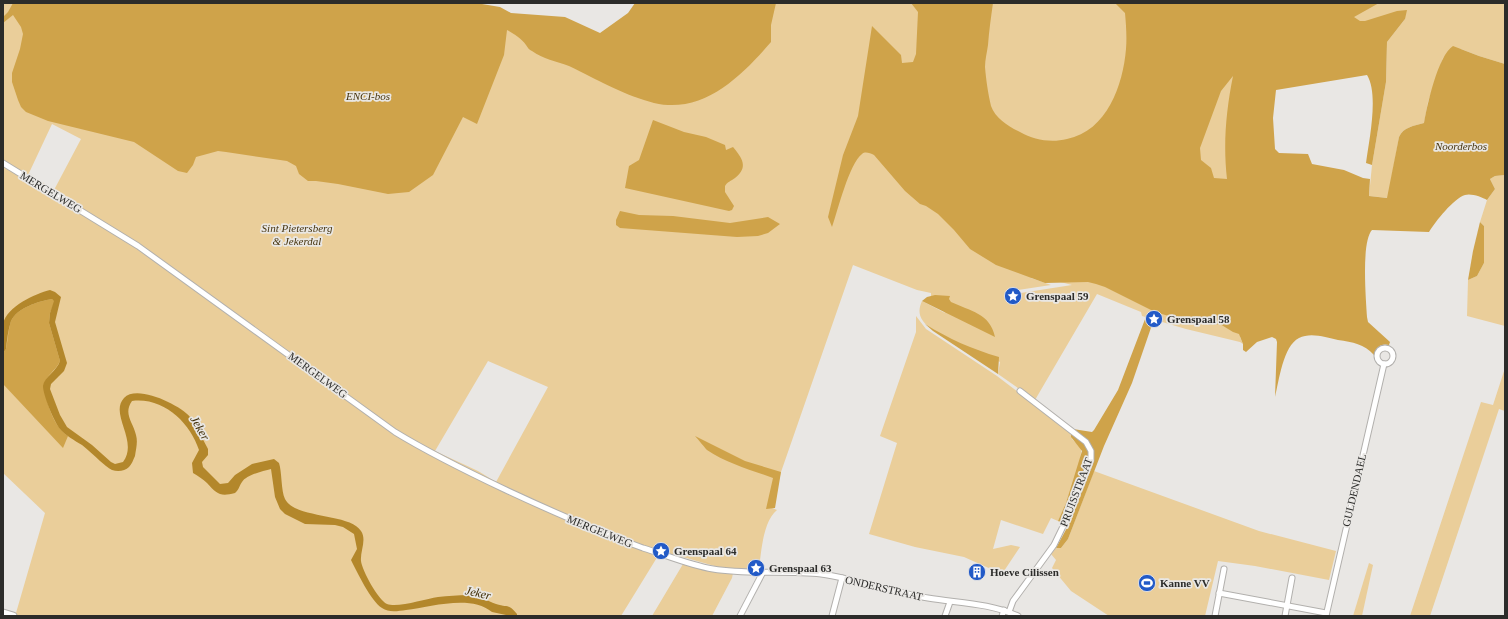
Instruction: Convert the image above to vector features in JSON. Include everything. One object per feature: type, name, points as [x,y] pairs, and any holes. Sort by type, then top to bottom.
[{"type":"main road","points":[[3,613],[13,616]]},
{"type":"street","name":"MERGELWEG","points":[[3,163],[138,246],[395,432],[451,464],[566,517],[652,551]]},
{"type":"street","name":"GULDENDAEL","points":[[1326,615],[1384,364]]},
{"type":"street","name":"PRUISSTRAAT","points":[[1002,616],[1054,545],[1070,512],[1091,460],[1091,451],[1086,442],[1020,391]]},
{"type":"street","name":"ONDERSTRAAT","points":[[652,551],[683,562],[707,568],[803,573],[842,578],[920,597],[989,606],[1018,616]]},
{"type":"street","points":[[1215,616],[1224,569]]},
{"type":"street","points":[[740,616],[763,572]]},
{"type":"street","points":[[832,616],[842,578]]},
{"type":"street","points":[[1285,616],[1292,578]]},
{"type":"street","points":[[1219,593],[1326,615]]},
{"type":"street","points":[[945,616],[950,602]]},
{"type":"green space","name":"Sint Pietersberg & Jekerdal","points":[[3,3],[454,3],[600,44],[665,3],[1505,3],[1505,64],[1461,49],[1443,58],[1428,102],[1424,123],[1406,129],[1399,137],[1388,198],[1369,196],[1372,165],[1386,82],[1387,42],[1405,19],[1284,58],[1271,105],[1240,337],[1243,344],[1142,316],[1141,312],[1097,294],[1035,400],[998,374],[1000,362],[947,338],[936,332],[923,321],[920,313],[922,301],[945,313],[931,296],[931,293],[917,290],[853,265],[781,472],[772,508],[777,510],[772,515],[766,529],[759,570],[751,570],[751,568],[722,568],[661,551],[621,616],[3,616],[3,609],[16,613],[45,513],[3,473]],"holes":[[[52,124],[81,139],[54,190],[29,173]],[[1037,276],[1072,285],[1015,294],[1018,290],[1051,285],[1031,278]],[[488,361],[548,387],[496,482],[478,471],[435,451]]]},
{"type":"green space","name":"ENCI-bos","points":[[13,3],[476,3],[500,7],[511,13],[565,17],[600,33],[628,13],[635,3],[776,3],[771,25],[771,42],[761,54],[726,86],[698,100],[684,104],[659,104],[628,94],[569,66],[536,54],[529,49],[520,38],[507,30],[504,55],[477,124],[463,117],[433,175],[409,192],[388,194],[338,184],[308,181],[299,174],[296,166],[287,161],[218,151],[196,157],[193,165],[187,173],[178,171],[134,142],[48,121],[26,112],[21,107],[12,82],[12,73],[23,34],[21,27],[13,15],[3,23],[3,17]]},
{"type":"green space","name":"Noorderbos","points":[[911,3],[993,3],[985,62],[991,106],[1003,122],[1011,128],[1037,139],[1055,141],[1081,134],[1093,127],[1110,104],[1117,91],[1124,63],[1126,35],[1125,13],[1115,3],[1379,3],[1354,17],[1360,21],[1365,21],[1397,11],[1407,10],[1405,19],[1387,42],[1386,82],[1372,165],[1366,163],[1373,105],[1371,83],[1367,75],[1276,90],[1273,118],[1275,149],[1279,153],[1308,154],[1312,164],[1344,170],[1363,178],[1370,179],[1369,196],[1387,198],[1399,137],[1406,129],[1424,123],[1438,70],[1448,51],[1453,46],[1505,64],[1505,175],[1495,176],[1490,179],[1495,189],[1487,200],[1470,195],[1461,197],[1445,211],[1429,232],[1372,230],[1366,246],[1365,258],[1367,317],[1368,322],[1390,342],[1389,345],[1379,346],[1374,355],[1366,348],[1353,343],[1318,336],[1303,336],[1294,342],[1285,356],[1275,397],[1276,339],[1272,337],[1257,342],[1246,352],[1243,350],[1243,344],[1239,334],[1220,324],[1212,325],[1186,321],[1155,312],[1096,284],[1088,282],[1045,283],[996,265],[970,249],[938,214],[920,204],[905,191],[874,155],[866,152],[857,159],[848,177],[832,227],[828,217],[843,155],[858,116],[872,26],[901,55],[902,63],[913,62],[916,54],[918,12]],"holes":[[[1233,76],[1225,140],[1227,179],[1214,178],[1211,168],[1201,160],[1200,148],[1221,91]]]},
{"type":"green space","points":[[653,120],[684,132],[706,137],[725,145],[726,150],[733,147],[743,162],[743,166],[739,174],[725,186],[725,192],[734,206],[732,210],[729,211],[625,188],[629,166],[639,160]]},
{"type":"green space","points":[[1505,175],[1505,326],[1467,316],[1468,280],[1477,276],[1484,263],[1484,226],[1480,222],[1487,200],[1495,189],[1490,179],[1495,176]]},
{"type":"green space","points":[[620,211],[639,215],[673,216],[730,223],[768,217],[780,224],[768,233],[758,236],[737,237],[620,228],[616,225],[616,220]]},
{"type":"green space","points":[[1480,222],[1484,226],[1484,263],[1477,276],[1468,280],[1473,251]]},
{"type":"green space","points":[[935,295],[950,296],[949,299],[951,302],[984,318],[989,323],[995,337],[922,301],[927,297]]},
{"type":"green space","points":[[52,299],[55,301],[50,313],[49,323],[60,361],[46,381],[44,389],[49,408],[58,427],[68,436],[63,448],[3,384],[3,353],[6,349],[11,321],[18,312],[23,309],[35,303]]},
{"type":"green space","points":[[1147,314],[1157,316],[1156,319],[1154,319],[1132,383],[1104,446],[1068,539],[1061,548],[1056,548],[1068,526],[1058,521],[1066,503],[1082,451],[1071,437],[1071,432],[1073,429],[1092,432],[1094,430],[1118,390]]},
{"type":"green space","points":[[916,316],[926,329],[997,376],[1071,432],[1072,439],[1081,448],[1079,463],[1069,496],[1058,521],[1051,518],[1043,534],[1001,520],[993,549],[1011,545],[1020,547],[1002,574],[964,557],[915,547],[869,534],[897,443],[880,436],[916,332]]},
{"type":"green space","points":[[925,324],[961,343],[979,351],[999,357],[998,374],[933,331]]},
{"type":"green space","points":[[1505,368],[1505,411],[1499,409],[1430,616],[1410,616],[1481,402],[1493,405]]},
{"type":"green space","points":[[695,436],[745,461],[781,472],[775,508],[766,509],[773,478],[714,455],[707,450]]},
{"type":"green space","points":[[1094,471],[1259,531],[1336,551],[1329,580],[1255,566],[1218,561],[1205,616],[1109,616],[1071,591],[1052,568],[1056,560],[1051,554],[1056,548],[1061,548],[1068,539]]},
{"type":"green space","points":[[1369,563],[1373,565],[1362,616],[1353,616]]},
{"type":"green space","points":[[683,564],[707,571],[733,573],[732,578],[712,616],[652,616]]},
{"type":"shaded area","points":[[50,290],[61,297],[55,322],[67,363],[64,371],[51,384],[50,389],[60,415],[67,427],[92,445],[111,462],[115,464],[123,462],[127,454],[128,445],[120,412],[120,404],[124,398],[130,394],[138,393],[158,398],[177,407],[190,417],[208,449],[208,455],[202,462],[203,467],[220,484],[228,483],[235,475],[252,464],[274,459],[279,463],[285,499],[291,505],[300,510],[346,521],[355,525],[363,534],[361,561],[364,571],[379,597],[387,604],[398,605],[438,597],[472,595],[496,604],[510,607],[517,614],[517,616],[506,616],[473,604],[462,603],[450,603],[397,611],[388,611],[382,608],[369,593],[351,560],[357,549],[354,534],[343,527],[335,525],[305,524],[285,514],[280,509],[275,497],[271,469],[247,477],[235,493],[226,495],[219,494],[204,480],[193,473],[192,463],[199,450],[189,430],[174,414],[155,403],[132,401],[128,410],[137,438],[135,456],[130,466],[126,469],[117,471],[109,468],[60,429],[47,402],[43,386],[60,361],[49,323],[50,313],[54,301],[52,299],[41,301],[29,306],[14,316],[9,328],[6,349],[3,353],[3,324],[10,312],[22,302],[37,294]]},
{"type":"place","name":"Grenspaal 59","points":[[1013,296]]},
{"type":"place","name":"Grenspaal 58","points":[[1154,319]]},
{"type":"place","name":"Grenspaal 64","points":[[661,551]]},
{"type":"place","name":"Grenspaal 63","points":[[756,568]]},
{"type":"place","name":"Hoeve Cilissen","points":[[977,572]]},
{"type":"place","name":"Kanne VV","points":[[1147,583]]},
{"type":"water label","name":"Jeker","points":[[200,428]]},
{"type":"water label","name":"Jeker","points":[[478,593]]}]
